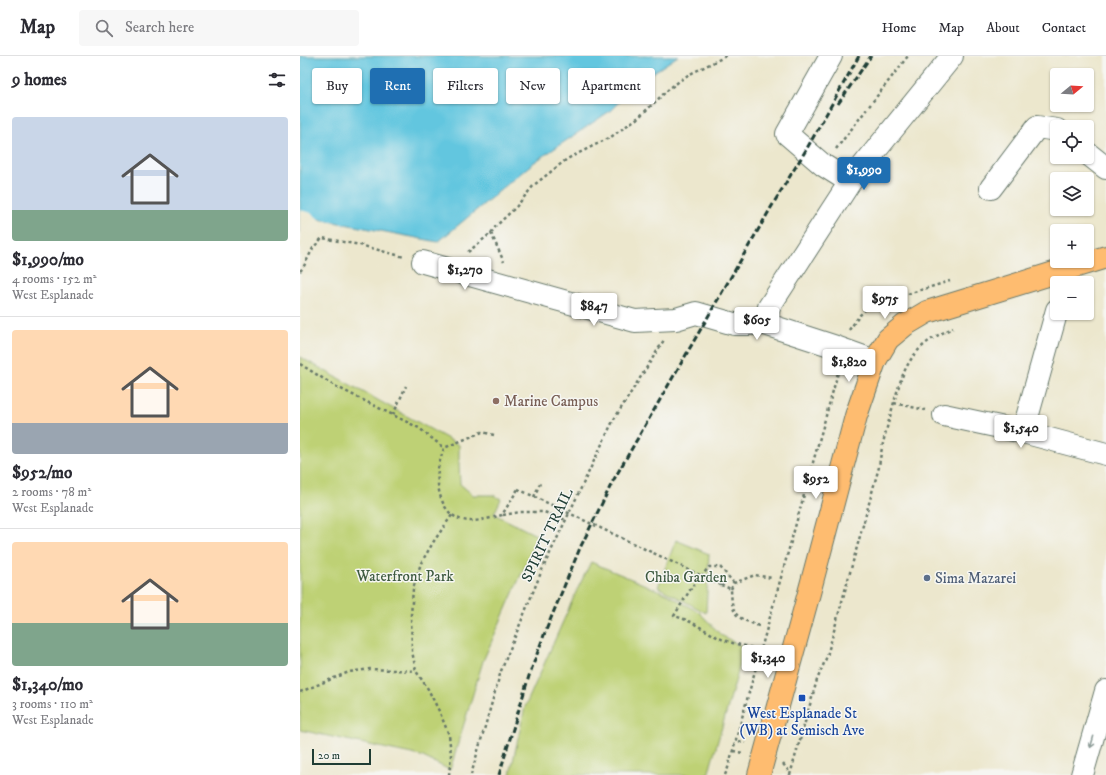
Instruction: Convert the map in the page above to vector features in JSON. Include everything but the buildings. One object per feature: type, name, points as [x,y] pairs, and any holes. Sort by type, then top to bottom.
[{"type":"main road","points":[[1067,276],[1106,257]]},
{"type":"main road","points":[[759,775],[856,416],[875,361],[888,339],[905,325],[927,312],[1050,280]]},
{"type":"street","points":[[831,56],[787,134],[824,165],[850,182]]},
{"type":"street","points":[[765,324],[769,307],[850,182],[952,56]]},
{"type":"street","points":[[991,188],[1037,127],[1050,129]]},
{"type":"street","points":[[1094,159],[1106,168]]},
{"type":"street","points":[[423,262],[635,321],[676,319],[696,313],[734,324],[765,324],[875,361]]},
{"type":"street","points":[[1023,432],[1054,320]]},
{"type":"street","points":[[944,415],[1023,432],[1106,454]]},
{"type":"street","points":[[1082,775],[1106,691]]},
{"type":"path","points":[[516,287],[491,233],[496,226],[516,207],[534,185],[567,159],[611,137],[639,117],[670,88],[688,75],[726,56]]},
{"type":"path","points":[[824,165],[908,56]]},
{"type":"path","points":[[300,271],[322,238],[360,245],[423,262]]},
{"type":"path","name":"SPIRIT TRAIL","points":[[471,775],[501,671],[542,570],[613,421],[676,319]]},
{"type":"path","points":[[790,775],[817,680],[827,656],[879,467],[882,447],[904,372],[923,345],[957,326]]},
{"type":"path","points":[[300,364],[336,386],[419,428],[444,448]]},
{"type":"path","points":[[725,775],[733,751],[840,365]]},
{"type":"path","points":[[393,415],[406,386]]},
{"type":"path","points":[[894,403],[944,415]]},
{"type":"path","points":[[444,448],[482,432],[494,435]]},
{"type":"path","points":[[444,448],[438,468],[438,482],[445,508],[452,515],[462,520],[480,520],[520,512],[544,512],[566,520]]},
{"type":"path","points":[[534,497],[541,480]]},
{"type":"path","points":[[502,515],[518,489],[731,589]]},
{"type":"path","points":[[449,775],[451,755],[449,735],[428,689],[416,671],[412,651],[411,614],[413,589],[421,563],[452,515]]},
{"type":"path","points":[[734,583],[720,567],[709,567],[690,590],[674,616],[698,624],[720,639],[753,648]]},
{"type":"path","points":[[759,626],[740,619],[731,607],[731,589],[734,583],[755,575],[772,578]]},
{"type":"path","points":[[300,692],[349,672],[370,669],[416,671]]},
{"type":"path","points":[[739,741],[745,743]]},
{"type":"path","points":[[733,751],[743,753]]},
{"type":"green space","name":"Waterfront Park","points":[[300,357],[459,445],[460,484],[473,495],[493,495],[501,499],[494,514],[538,536],[483,661],[450,770],[421,756],[300,730]]},
{"type":"green space","name":"Chiba Garden","points":[[676,540],[709,554],[706,613],[658,587]]},
{"type":"green space","points":[[591,562],[667,594],[700,613],[721,635],[743,647],[740,665],[708,775],[510,775],[525,707]]},
{"type":"water","points":[[300,56],[678,56],[655,71],[655,68],[568,68],[568,104],[617,104],[610,111],[533,163],[438,242],[313,218],[300,233]]},
{"type":"pier","points":[[300,210],[312,213],[322,222],[313,220],[300,235]]},
{"type":"railway","points":[[499,775],[529,676],[544,635],[580,548],[613,481],[776,199],[806,150],[859,56]]},
{"type":"railway","points":[[838,104],[871,56]]},
{"type":"place","name":"Marine Campus","points":[[496,401]]},
{"type":"place","name":"Sima Mazarei","points":[[927,578]]},
{"type":"place","name":"West Esplanade St (WB) at Semisch Ave","points":[[802,698]]}]
